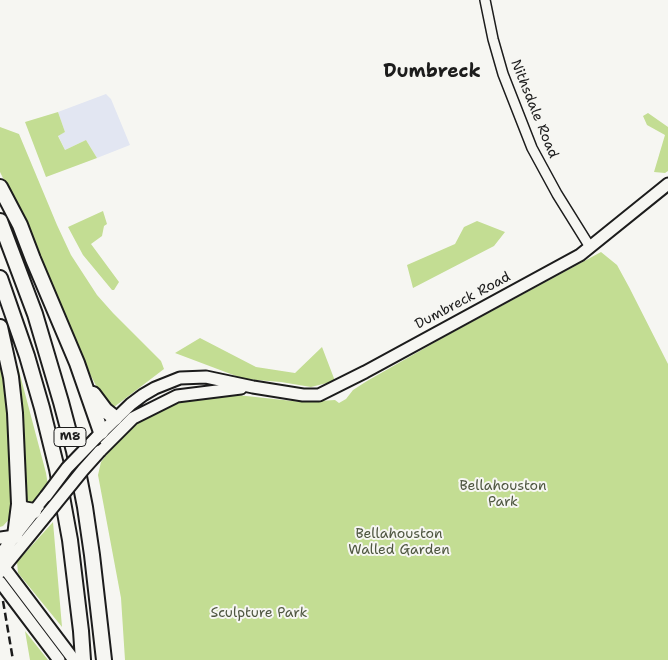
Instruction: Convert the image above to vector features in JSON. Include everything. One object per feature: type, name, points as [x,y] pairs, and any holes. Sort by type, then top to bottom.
[{"type":"highway","points":[[0,187],[20,225],[77,362],[100,442]]},
{"type":"highway","name":"M8","points":[[0,221],[38,322],[74,451],[91,547],[104,660]]},
{"type":"highway","name":"M8","points":[[0,278],[28,356],[51,446],[70,540],[82,660]]},
{"type":"highway","points":[[0,327],[6,350],[16,413],[19,504],[15,536]]},
{"type":"highway","points":[[83,378],[98,402],[115,418]]},
{"type":"highway","points":[[19,504],[23,509],[34,511]]},
{"type":"main road","name":"Dumbreck Road","points":[[1,567],[49,512],[82,470],[115,418],[143,395],[155,388],[180,378],[206,377],[303,395],[319,395],[580,255],[668,184]]},
{"type":"main road","name":"Dumbreck Road","points":[[0,555],[67,468],[133,418],[177,396],[253,387]]},
{"type":"main road","points":[[34,511],[49,512]]},
{"type":"main road","points":[[0,538],[15,536]]},
{"type":"main road","points":[[1,567],[60,660]]},
{"type":"main road","points":[[0,582],[74,660]]},
{"type":"street","name":"Nithsdale Road","points":[[485,0],[493,39],[508,89],[532,148],[557,194],[590,247]]},
{"type":"shaded area","points":[[106,94],[111,99],[130,145],[97,158],[86,140],[65,150],[58,135],[65,132],[58,112]]},
{"type":"green space","points":[[58,112],[65,132],[58,136],[65,150],[86,140],[97,158],[46,177],[25,122]]},
{"type":"green space","points":[[648,113],[668,127],[668,171],[665,173],[654,172],[665,135],[647,125],[643,116]]},
{"type":"green space","points":[[0,127],[19,134],[71,255],[97,295],[161,361],[164,369],[114,407],[101,395],[81,357],[33,239],[0,172]]},
{"type":"green space","points":[[103,211],[107,224],[104,226],[102,236],[91,244],[119,282],[114,290],[83,255],[68,227]]},
{"type":"green space","points":[[477,221],[505,232],[494,246],[413,288],[407,265],[455,244],[464,227]]},
{"type":"green space","name":"Bellahouston Park","points":[[601,252],[617,265],[668,364],[668,660],[125,660],[121,598],[98,475],[101,462],[115,444],[136,424],[178,403],[207,397],[237,395],[302,402],[335,400],[339,403],[346,399],[353,390],[367,381]]},
{"type":"green space","points":[[200,338],[256,367],[295,373],[322,347],[335,381],[311,387],[244,379],[175,353]]},
{"type":"green space","points":[[0,365],[5,387],[11,449],[13,515],[0,527]]},
{"type":"green space","points":[[18,367],[48,485],[32,505],[27,505],[24,495],[12,368]]},
{"type":"green space","points":[[53,522],[62,627],[18,573],[17,562]]},
{"type":"green space","points":[[25,631],[48,660],[30,660]]},
{"type":"railway","points":[[3,601],[13,660]]},
{"type":"district","name":"Dumbreck","points":[[432,72]]},
{"type":"park label","name":"Bellahouston Walled Garden","points":[[399,542]]},
{"type":"park label","name":"Sculpture Park","points":[[259,613]]}]
